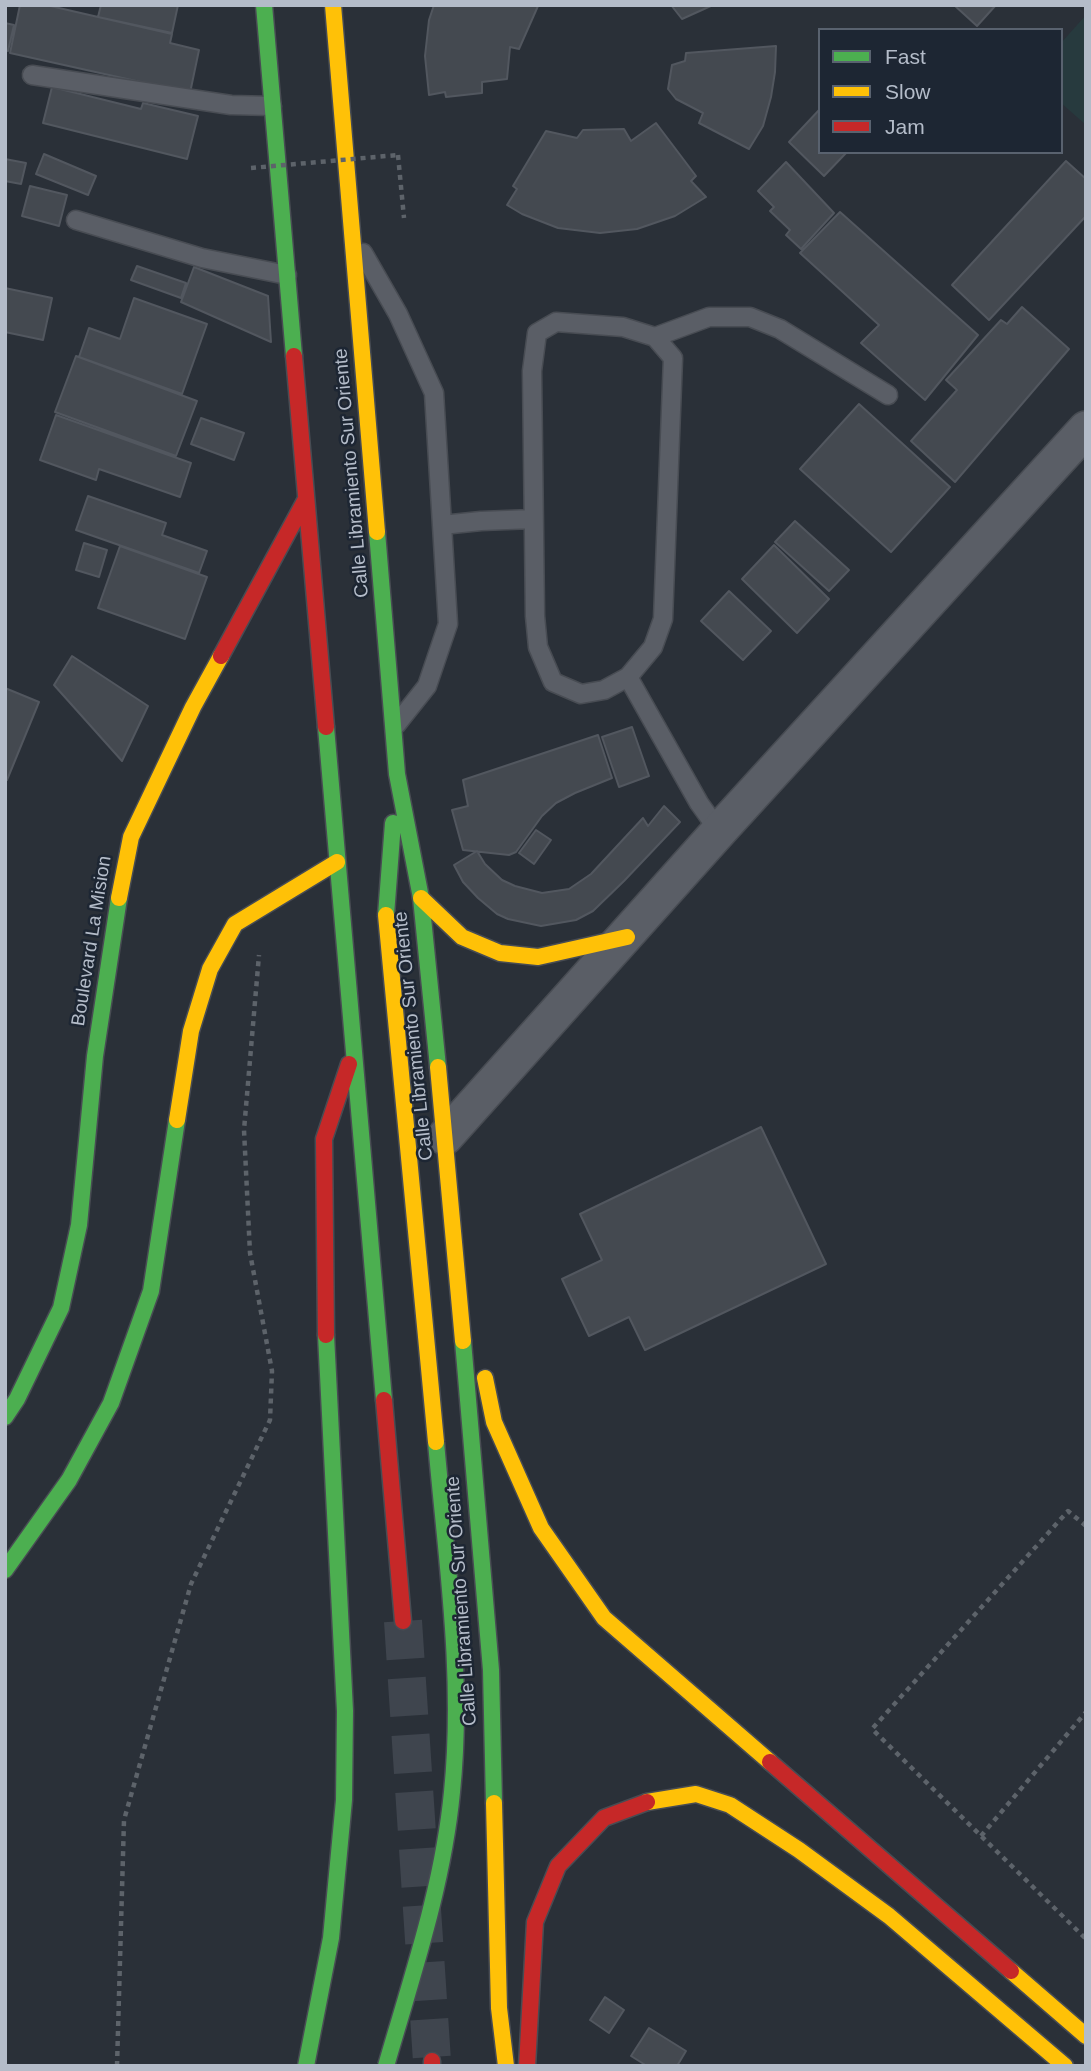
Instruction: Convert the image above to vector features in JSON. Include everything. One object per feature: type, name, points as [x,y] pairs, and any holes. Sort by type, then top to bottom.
[{"type":"main road","points":[[264,5],[403,1621]]},
{"type":"main road","name":"Calle Libramiento Sur Oriente","points":[[333,5],[397,774],[421,898],[445,1138],[491,1670],[499,2008],[506,2066]]},
{"type":"main road","name":"Boulevard La Mision","points":[[5,1417],[17,1399],[61,1308],[79,1226],[95,1056],[117,908],[131,837],[193,708],[306,499]]},
{"type":"main road","points":[[386,2066],[433,1897],[446,1837],[456,1762],[456,1660],[386,915],[397,774]]},
{"type":"main road","points":[[5,1570],[69,1480],[111,1403],[151,1291],[191,1031],[210,969],[235,924],[337,862]]},
{"type":"main road","points":[[421,898],[461,937],[500,953],[538,957],[626,937]]},
{"type":"main road","points":[[306,2066],[331,1938],[344,1800],[345,1711],[326,1306],[324,1139],[354,1050]]},
{"type":"main road","points":[[453,1230],[494,1422],[541,1528],[604,1618],[1086,2036]]},
{"type":"main road","points":[[527,2066],[536,1922],[558,1866],[604,1818],[656,1799],[696,1794],[730,1805],[889,1916],[1055,2063]]},
{"type":"street","points":[[445,1138],[719,831],[1086,429]]},
{"type":"lane","points":[[32,75],[231,105],[272,106]]},
{"type":"lane","points":[[76,220],[202,258],[287,275]]},
{"type":"lane","points":[[353,234],[398,314],[434,393],[448,624],[427,686],[394,728]]},
{"type":"lane","points":[[656,337],[709,317],[750,317],[780,329],[888,396]]},
{"type":"lane","points":[[556,322],[623,327],[656,337],[673,358],[663,620],[653,647],[628,677],[604,690],[581,694],[553,682],[538,647],[534,617],[532,371],[537,332],[556,322]]},
{"type":"lane","points":[[442,525],[481,520],[533,519]]},
{"type":"lane","points":[[628,677],[699,803],[719,831]]},
{"type":"path","points":[[251,168],[398,155],[404,218]]},
{"type":"path","points":[[117,2066],[124,1820],[191,1584],[270,1420],[272,1371],[250,1253],[244,1130],[263,905]]},
{"type":"path","points":[[1086,1526],[1068,1511],[872,1729],[1086,1939]]},
{"type":"path","points":[[981,1836],[1086,1712]]},
{"type":"path","points":[[1080,1934],[1086,1928]]},
{"type":"green space","points":[[1086,15],[1086,125],[1063,105],[1063,41]]},
{"type":"building","points":[[20,5],[46,5],[172,34],[170,43],[199,50],[190,93],[10,53]]},
{"type":"building","points":[[101,5],[178,5],[172,33],[98,17]]},
{"type":"building","points":[[434,5],[538,6],[519,49],[510,47],[507,79],[482,82],[482,93],[446,97],[445,92],[429,95],[425,56],[429,20]]},
{"type":"building","points":[[671,5],[713,5],[682,19]]},
{"type":"building","points":[[954,5],[996,5],[977,26]]},
{"type":"building","points":[[5,23],[14,25],[8,51],[5,50]]},
{"type":"building","points":[[776,46],[771,97],[763,126],[749,149],[699,123],[703,113],[676,99],[668,89],[672,65],[685,61],[686,53]]},
{"type":"building","points":[[52,87],[141,109],[143,103],[198,116],[187,159],[43,123]]},
{"type":"building","points":[[818,111],[818,154],[845,154],[824,176],[789,142]]},
{"type":"building","points":[[656,123],[696,176],[691,181],[706,197],[675,216],[637,229],[600,233],[558,228],[507,205],[517,189],[513,186],[546,131],[577,138],[583,130],[624,129],[631,141]]},
{"type":"building","points":[[44,154],[96,176],[88,195],[36,174]]},
{"type":"building","points":[[5,159],[26,163],[21,184],[5,181]]},
{"type":"building","points":[[1066,161],[1086,179],[1086,216],[989,320],[952,285]]},
{"type":"building","points":[[786,162],[834,213],[801,249],[786,235],[790,230],[770,211],[774,207],[758,191]]},
{"type":"building","points":[[30,186],[67,195],[59,226],[22,216]]},
{"type":"building","points":[[840,212],[978,335],[925,400],[861,343],[879,325],[800,253]]},
{"type":"building","points":[[137,266],[186,283],[181,298],[131,280]]},
{"type":"building","points":[[194,267],[268,296],[271,342],[181,302]]},
{"type":"building","points":[[5,288],[52,298],[43,340],[5,332]]},
{"type":"building","points":[[134,298],[207,324],[182,394],[79,357],[89,328],[120,339]]},
{"type":"building","points":[[1022,307],[1069,349],[955,482],[911,441],[957,390],[946,380],[1001,320],[1007,324]]},
{"type":"building","points":[[76,356],[197,401],[176,456],[55,412]]},
{"type":"building","points":[[859,404],[950,487],[891,552],[800,469]]},
{"type":"building","points":[[56,415],[191,463],[180,497],[99,469],[96,480],[40,460]]},
{"type":"building","points":[[201,418],[244,433],[234,460],[191,444]]},
{"type":"building","points":[[88,496],[166,523],[162,535],[207,551],[199,573],[76,530]]},
{"type":"building","points":[[795,521],[849,570],[829,591],[775,542]]},
{"type":"building","points":[[84,543],[107,550],[99,577],[76,570]]},
{"type":"building","points":[[774,545],[829,599],[797,633],[742,579]]},
{"type":"building","points":[[120,546],[207,577],[185,639],[98,608]]},
{"type":"building","points":[[729,591],[771,631],[743,660],[701,621]]},
{"type":"building","points":[[72,656],[148,706],[122,761],[54,685]]},
{"type":"building","points":[[5,688],[39,702],[7,780],[5,779]]},
{"type":"building","points":[[632,727],[649,776],[619,787],[602,737]]},
{"type":"building","points":[[598,735],[612,778],[556,803],[542,816],[516,852],[509,855],[463,850],[452,810],[468,806],[463,780]]},
{"type":"building","points":[[664,806],[680,822],[593,911],[576,920],[541,926],[508,919],[497,914],[478,898],[463,882],[454,865],[477,851],[485,864],[502,880],[515,886],[542,893],[569,889],[591,874],[643,818],[648,826]]},
{"type":"building","points":[[536,830],[551,840],[534,864],[519,853]]},
{"type":"building","points":[[761,1127],[826,1264],[645,1350],[629,1317],[589,1336],[562,1279],[602,1260],[580,1214]]},
{"type":"building","points":[[605,1997],[624,2010],[609,2033],[590,2020]]},
{"type":"building","points":[[649,2028],[686,2051],[677,2066],[647,2066],[631,2056]]},
{"type":"tunnel","points":[[403,1621],[432,2061]]},
{"type":"traffic: fast","points":[[264,5],[294,356]]},
{"type":"traffic: fast","points":[[377,532],[397,774],[421,898],[438,1067]]},
{"type":"traffic: fast","points":[[326,727],[384,1400]]},
{"type":"traffic: fast","points":[[386,915],[393,823]]},
{"type":"traffic: fast","points":[[5,1417],[17,1399],[61,1308],[79,1225],[95,1056],[119,898]]},
{"type":"traffic: fast","points":[[5,1570],[69,1480],[111,1403],[151,1291],[177,1120]]},
{"type":"traffic: fast","points":[[306,2066],[331,1938],[344,1800],[345,1711],[326,1335]]},
{"type":"traffic: fast","points":[[463,1341],[491,1670],[494,1803]]},
{"type":"traffic: fast","points":[[386,2066],[434,1896],[452,1792],[455,1660],[436,1442]]},
{"type":"traffic: slow","points":[[333,5],[377,532]]},
{"type":"traffic: slow","points":[[119,898],[131,837],[193,707],[221,656]]},
{"type":"traffic: slow","points":[[177,1120],[191,1031],[210,969],[235,924],[337,862]]},
{"type":"traffic: slow","points":[[421,898],[462,937],[500,953],[538,957],[627,937]]},
{"type":"traffic: slow","points":[[386,915],[436,1442]]},
{"type":"traffic: slow","points":[[438,1067],[463,1341]]},
{"type":"traffic: slow","points":[[485,1378],[494,1422],[541,1528],[604,1618],[770,1762]]},
{"type":"traffic: slow","points":[[647,1802],[696,1794],[730,1805],[799,1850],[889,1916],[1065,2066]]},
{"type":"traffic: slow","points":[[494,1803],[499,2008],[506,2066]]},
{"type":"traffic: slow","points":[[1011,1971],[1086,2036]]},
{"type":"traffic: jam","points":[[294,356],[326,727]]},
{"type":"traffic: jam","points":[[221,656],[306,499]]},
{"type":"traffic: jam","points":[[326,1335],[324,1139],[349,1064]]},
{"type":"traffic: jam","points":[[384,1400],[403,1621]]},
{"type":"traffic: jam","points":[[770,1762],[1011,1971]]},
{"type":"traffic: jam","points":[[527,2066],[535,1922],[558,1866],[604,1818],[647,1802]]},
{"type":"traffic: jam","points":[[432,2061],[432,2066]]}]
